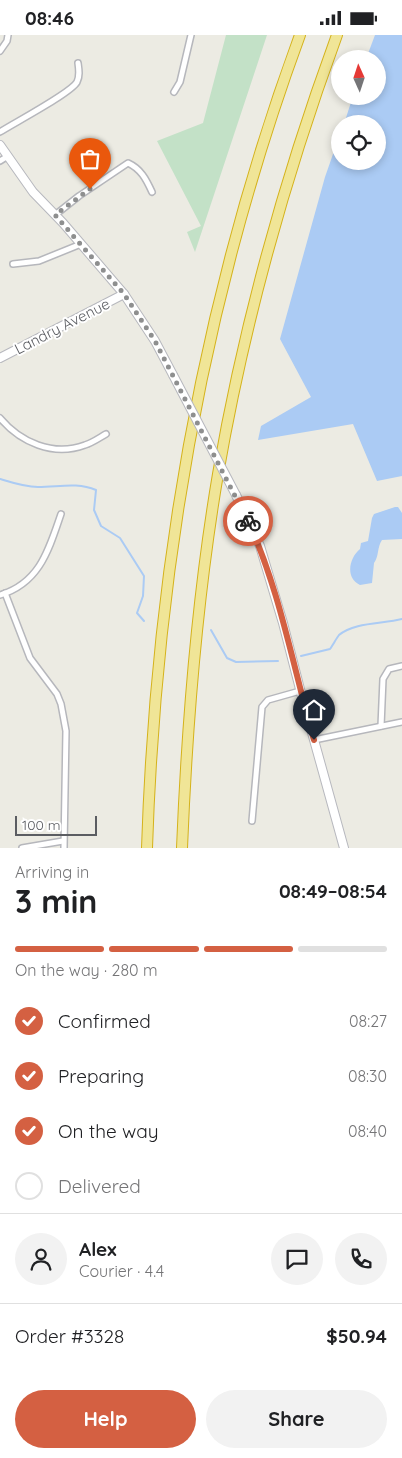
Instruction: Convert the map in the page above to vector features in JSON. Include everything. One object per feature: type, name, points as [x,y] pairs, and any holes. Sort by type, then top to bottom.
[{"type":"highway","points":[[147,848],[150,767],[156,687],[166,587],[179,498],[196,403],[216,311],[292,35]]},
{"type":"highway","points":[[265,136],[300,35]]},
{"type":"highway","points":[[182,848],[187,744],[195,644],[208,541],[226,435],[249,327],[276,221],[337,35]]},
{"type":"main road","points":[[0,145],[4,159],[124,294],[155,341],[174,375],[236,495],[260,547],[283,623],[344,848]]},
{"type":"main road","name":"Landry Avenue","points":[[0,357],[124,294]]},
{"type":"street","points":[[0,51],[7,41],[8,35]]},
{"type":"street","points":[[174,92],[179,87],[191,35]]},
{"type":"street","points":[[0,132],[63,94],[76,84],[80,74],[78,63]]},
{"type":"street","points":[[55,215],[79,196],[128,163],[135,166],[144,175],[152,192]]},
{"type":"street","points":[[13,264],[39,261],[81,244]]},
{"type":"street","points":[[0,418],[19,436],[41,446],[54,449],[70,449],[85,445],[106,435]]},
{"type":"street","points":[[61,514],[49,549],[40,566],[22,584],[2,594],[30,658],[57,694],[64,713],[66,731],[64,848]]},
{"type":"street","points":[[381,727],[383,679],[389,669],[402,666]]},
{"type":"street","points":[[252,821],[262,707],[268,700],[300,691]]},
{"type":"street","points":[[314,740],[402,722]]},
{"type":"street","points":[[22,848],[63,841]]},
{"type":"green space","points":[[226,35],[267,35],[195,252],[187,232],[201,226],[157,141],[203,123]]},
{"type":"water","points":[[375,35],[402,35],[402,476],[377,481],[353,424],[258,440],[261,426],[311,397],[280,339],[331,160],[331,170],[386,170],[386,115],[347,115],[350,105],[386,105],[386,50],[369,50]]},
{"type":"water","points":[[398,507],[402,513],[402,539],[382,540],[374,563],[372,583],[360,585],[352,578],[350,568],[353,557],[360,549],[361,543],[368,541],[374,514]]},
{"type":"waterway","points":[[0,479],[28,486],[82,486],[96,490],[94,510],[101,526],[120,538],[144,576],[143,596],[137,613],[144,621]]},
{"type":"waterway","points":[[301,656],[330,649],[339,635],[352,628],[402,619]]},
{"type":"waterway","points":[[211,630],[227,658],[236,662],[278,661]]},
{"type":"way so far","points":[[90,189],[55,215],[124,294],[155,341],[248,521]]},
{"type":"route","points":[[248,521],[260,547],[270,577],[314,740]]}]
